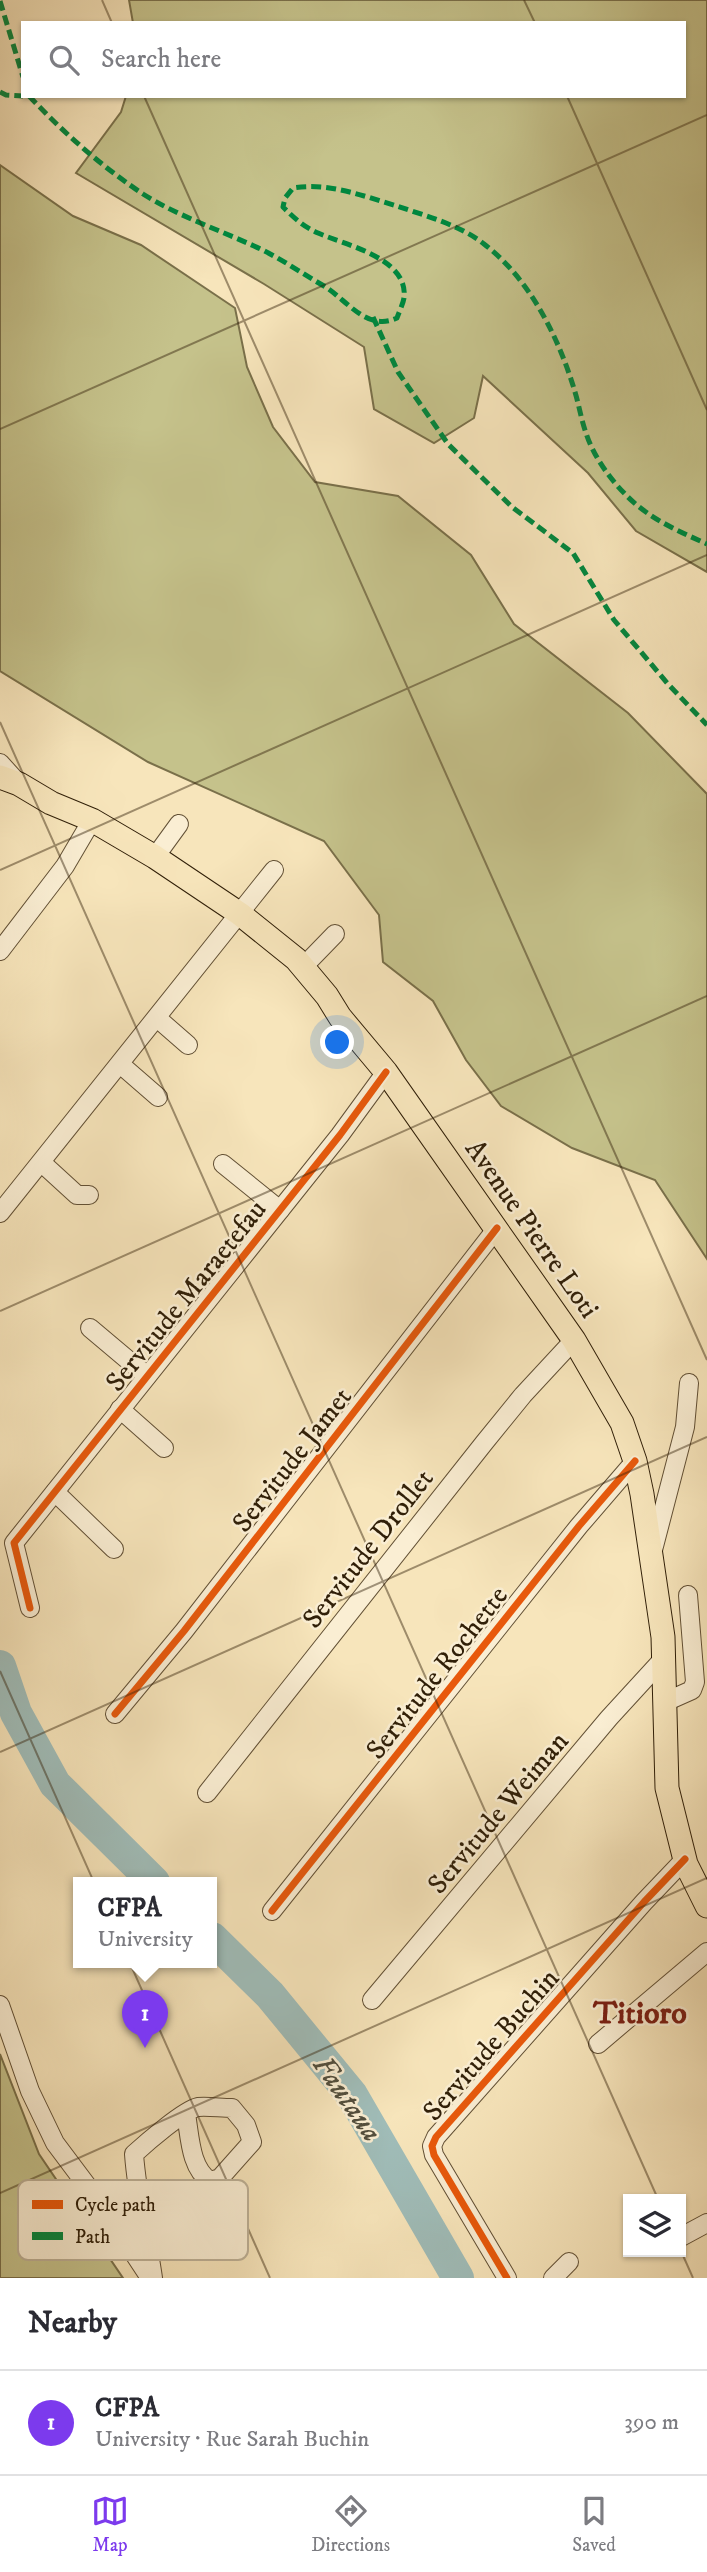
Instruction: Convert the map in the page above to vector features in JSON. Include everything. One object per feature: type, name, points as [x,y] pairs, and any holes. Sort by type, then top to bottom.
[{"type":"main road","name":"Avenue Pierre Loti","points":[[10,781],[51,803],[92,820],[155,857],[279,943],[303,967],[386,1072],[574,1340],[622,1423],[635,1461],[658,1594],[664,1658],[667,1788],[685,1859],[707,1906]]},
{"type":"street","points":[[0,763],[10,781]]},
{"type":"street","points":[[0,951],[65,866],[92,820]]},
{"type":"street","points":[[155,857],[178,824]]},
{"type":"street","points":[[0,1213],[274,870]]},
{"type":"street","points":[[303,967],[335,934]]},
{"type":"street","points":[[157,1018],[188,1045]]},
{"type":"street","points":[[120,1065],[158,1097]]},
{"type":"street","name":"Servitude Maraetefau","points":[[30,1608],[14,1543],[280,1210],[386,1072]]},
{"type":"street","points":[[42,1163],[77,1195],[89,1195]]},
{"type":"street","points":[[223,1164],[280,1210]]},
{"type":"street","name":"Servitude Jamet","points":[[115,1714],[184,1632],[497,1228]]},
{"type":"street","points":[[90,1328],[147,1376]]},
{"type":"street","name":"Servitude Drollet","points":[[207,1793],[484,1443],[574,1340]]},
{"type":"street","points":[[651,1557],[685,1427],[689,1383]]},
{"type":"street","points":[[120,1409],[164,1448]]},
{"type":"street","name":"Servitude Rochette","points":[[272,1911],[579,1526],[635,1461]]},
{"type":"street","points":[[55,1492],[114,1549]]},
{"type":"street","points":[[665,1702],[691,1690],[695,1682],[688,1595]]},
{"type":"street","name":"Servitude Weiman","points":[[372,2000],[609,1718],[664,1658]]},
{"type":"street","name":"Servitude Buchin","points":[[507,2278],[434,2155],[432,2147],[436,2137],[685,1859]]},
{"type":"street","points":[[597,2044],[707,1952]]},
{"type":"street","points":[[0,2005],[30,2091],[55,2143],[83,2180]]},
{"type":"street","points":[[136,2180],[134,2154],[195,2107],[232,2108],[246,2126],[252,2142],[220,2178],[213,2180]]},
{"type":"street","points":[[186,2114],[196,2164],[201,2175],[208,2180]]},
{"type":"street","points":[[686,2234],[707,2223]]},
{"type":"street","points":[[139,2260],[151,2278]]},
{"type":"street","points":[[149,2260],[151,2278]]},
{"type":"street","points":[[553,2278],[569,2262]]},
{"type":"shaded area","points":[[129,0],[707,0],[707,572],[636,531],[588,473],[483,376],[474,418],[434,443],[374,409],[364,347],[264,284],[76,173],[121,112],[125,98],[686,98],[686,21],[133,21]]},
{"type":"shaded area","points":[[0,165],[73,216],[141,245],[235,308],[247,367],[273,427],[315,482],[398,496],[471,555],[514,624],[628,713],[707,794],[707,1259],[655,1180],[572,1148],[501,1106],[466,1060],[433,1001],[383,962],[379,915],[324,841],[148,762],[0,671]]},
{"type":"shaded area","points":[[0,2054],[39,2154],[57,2180],[18,2180],[18,2260],[111,2260],[123,2278],[0,2278]]},
{"type":"waterway","name":"Fautaua","points":[[0,1666],[16,1713],[55,1784],[149,1877]]},
{"type":"waterway","name":"Fautaua","points":[[217,1943],[270,1995],[352,2095],[458,2278]]},
{"type":"marked path","points":[[0,1],[21,70]]},
{"type":"marked path","points":[[0,92],[21,96]]},
{"type":"marked path","points":[[31,98],[83,148],[143,194],[184,216],[272,255],[324,286],[367,318],[376,321],[397,318],[404,298],[403,284],[386,263],[373,255],[318,233],[295,218],[283,207],[285,198],[293,188],[332,188],[358,194],[442,222],[475,237],[515,274],[541,311],[568,372],[589,441],[608,474],[644,511],[707,544]]},
{"type":"marked path","points":[[373,317],[398,372],[448,444],[512,507],[573,553],[614,620],[707,725]]},
{"type":"cycle path","points":[[30,1608],[14,1543],[340,1135],[386,1072]]},
{"type":"cycle path","points":[[115,1714],[184,1631],[497,1228]]},
{"type":"cycle path","points":[[272,1911],[579,1526],[635,1461]]},
{"type":"cycle path","points":[[507,2278],[434,2155],[432,2146],[436,2137],[685,1859]]},
{"type":"place","name":"CFPA","points":[[145,2048]]},
{"type":"district","name":"Titioro","points":[[640,2012]]}]
